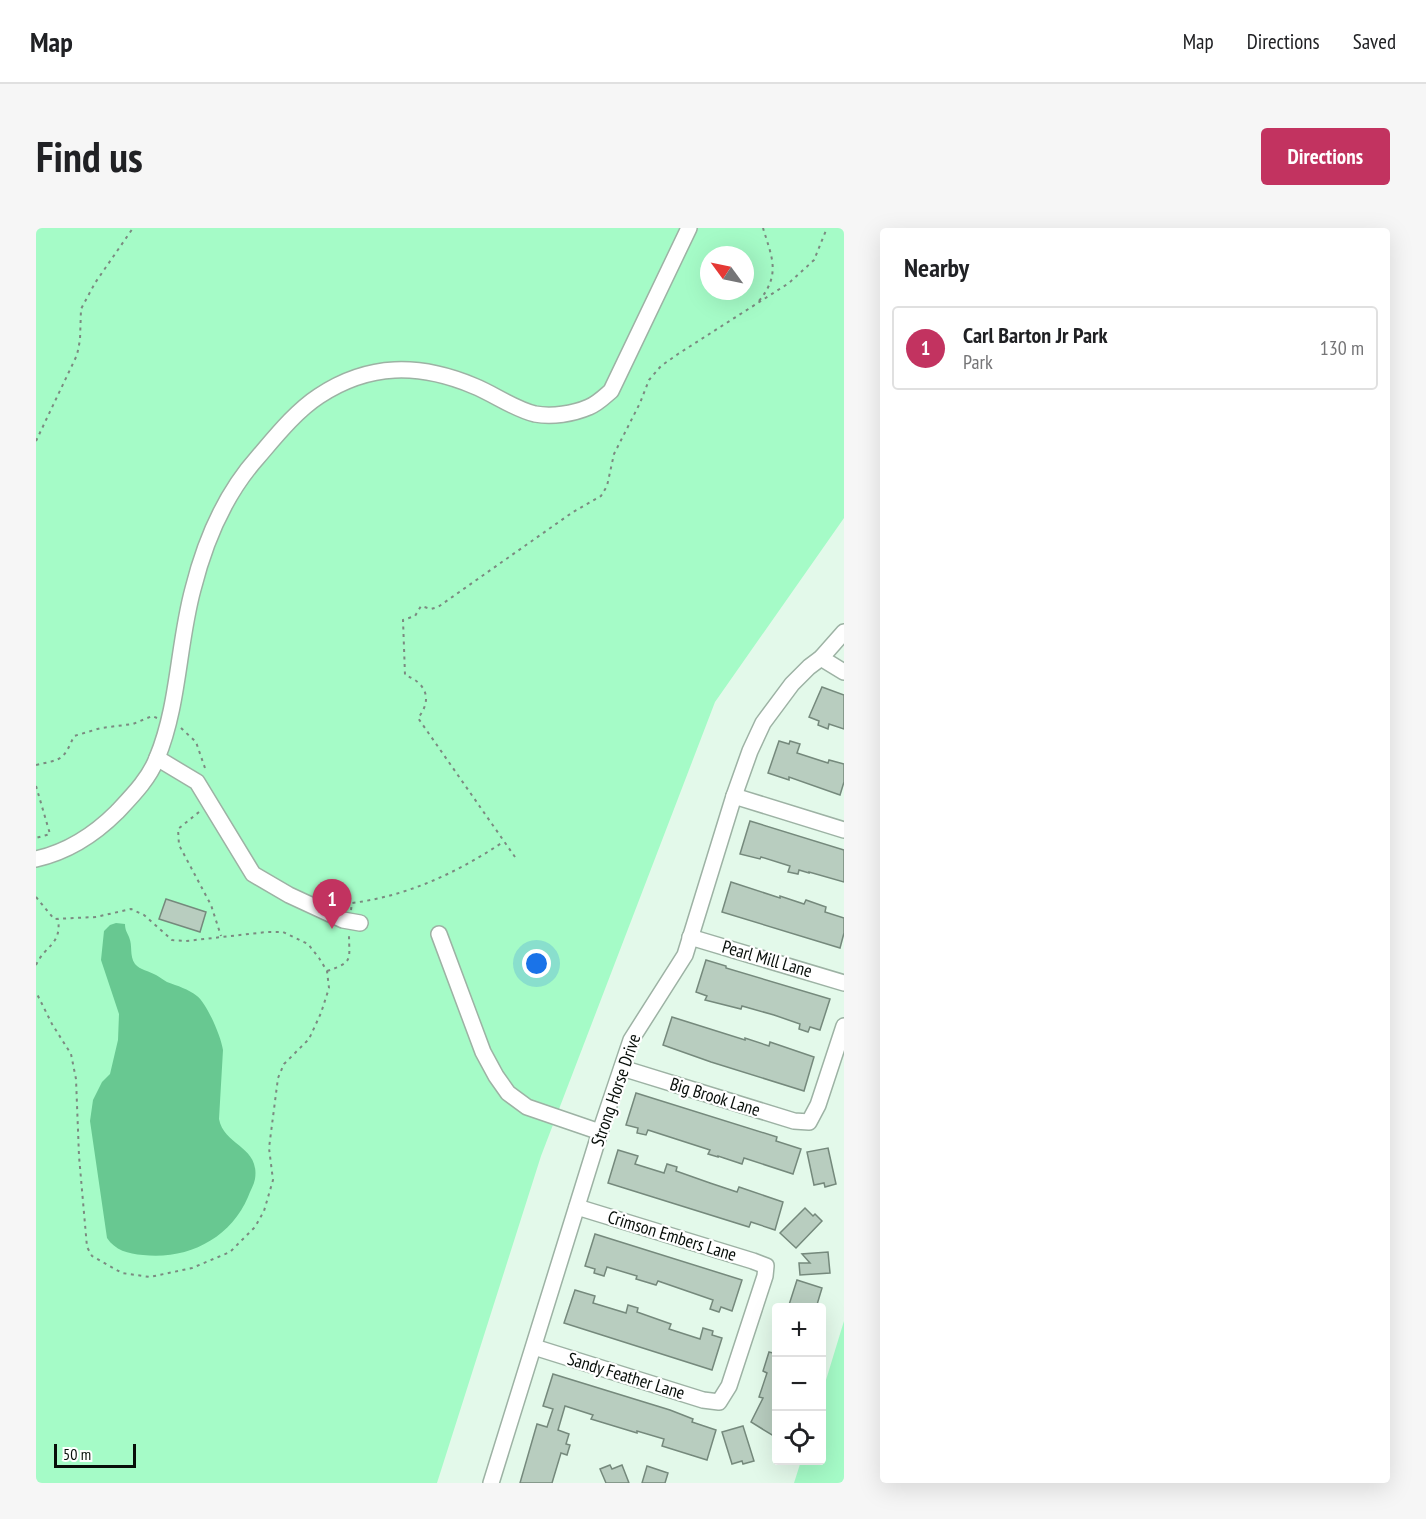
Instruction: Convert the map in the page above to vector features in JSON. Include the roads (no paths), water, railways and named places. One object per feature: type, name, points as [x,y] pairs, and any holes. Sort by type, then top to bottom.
[{"type":"street","points":[[36,859],[77,844],[108,821],[139,789],[157,758],[180,668],[184,628],[193,590],[216,520],[237,482],[288,424],[318,397],[349,379],[375,370],[408,368],[440,374],[473,385],[535,414],[563,414],[591,407],[611,391],[689,228]]},
{"type":"street","name":"Strong Horse Drive","points":[[491,1483],[622,1068],[637,1028],[685,955],[750,751],[763,723],[792,684],[808,667],[821,658],[844,632]]},
{"type":"street","points":[[821,658],[844,672]]},
{"type":"street","points":[[157,758],[197,782],[253,874],[289,895],[343,920],[355,922]]},
{"type":"street","points":[[734,796],[844,830]]},
{"type":"street","points":[[439,934],[483,1052],[508,1093],[535,1110],[600,1132]]},
{"type":"street","name":"Pearl Mill Lane","points":[[690,937],[844,983]]},
{"type":"street","name":"Big Brook Lane","points":[[622,1068],[794,1121],[809,1122],[818,1105],[844,1026]]},
{"type":"street","name":"Crimson Embers Lane","points":[[577,1207],[766,1266],[729,1386],[719,1402]]},
{"type":"street","name":"Sandy Feather Lane","points":[[534,1347],[703,1400],[719,1402]]},
{"type":"place","name":"Carl Barton Jr Park","points":[[332,929]]}]
